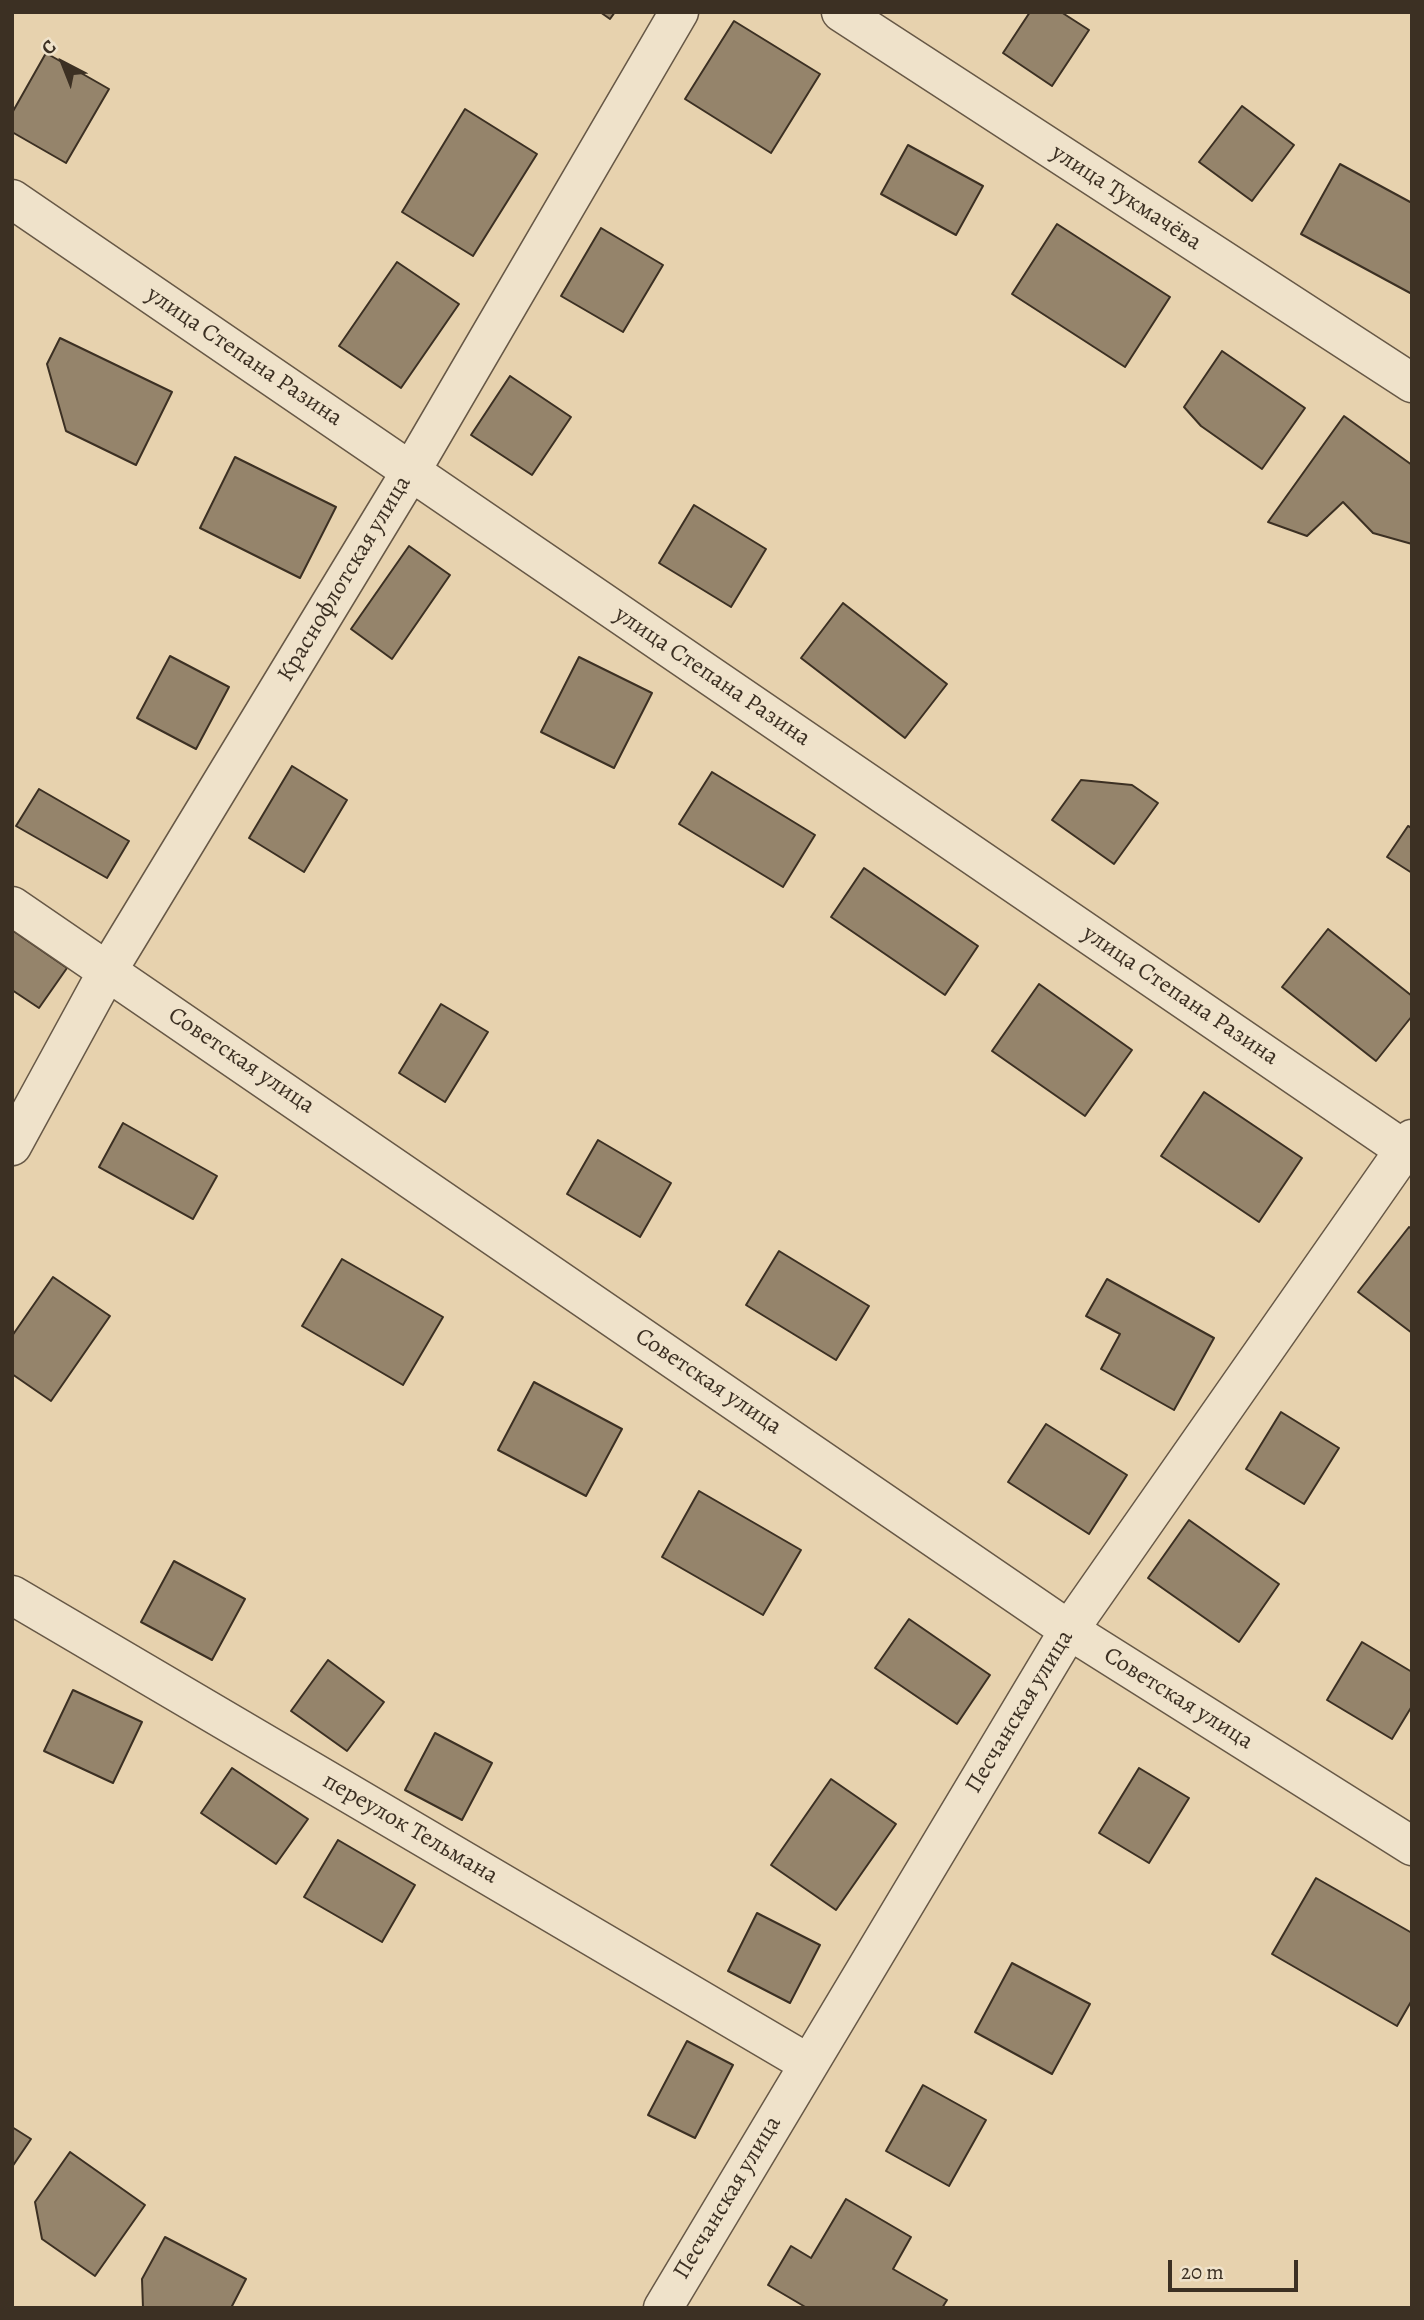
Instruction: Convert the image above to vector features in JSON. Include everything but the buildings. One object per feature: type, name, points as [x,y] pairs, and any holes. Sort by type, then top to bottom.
[{"type":"street","name":"Краснофлотская улица","points":[[12,1146],[108,970],[411,471],[679,12]]},
{"type":"street","name":"улица Тукмачёва","points":[[841,12],[1412,383]]},
{"type":"street","name":"улица Степана Разина","points":[[12,199],[1409,1148]]},
{"type":"street","name":"Советская улица","points":[[12,906],[1069,1630],[1412,1846]]},
{"type":"street","name":"Песчанская улица","points":[[663,2308],[1069,1630],[1409,1148]]},
{"type":"street","name":"переулок Тельмана","points":[[12,1595],[809,2064]]}]
